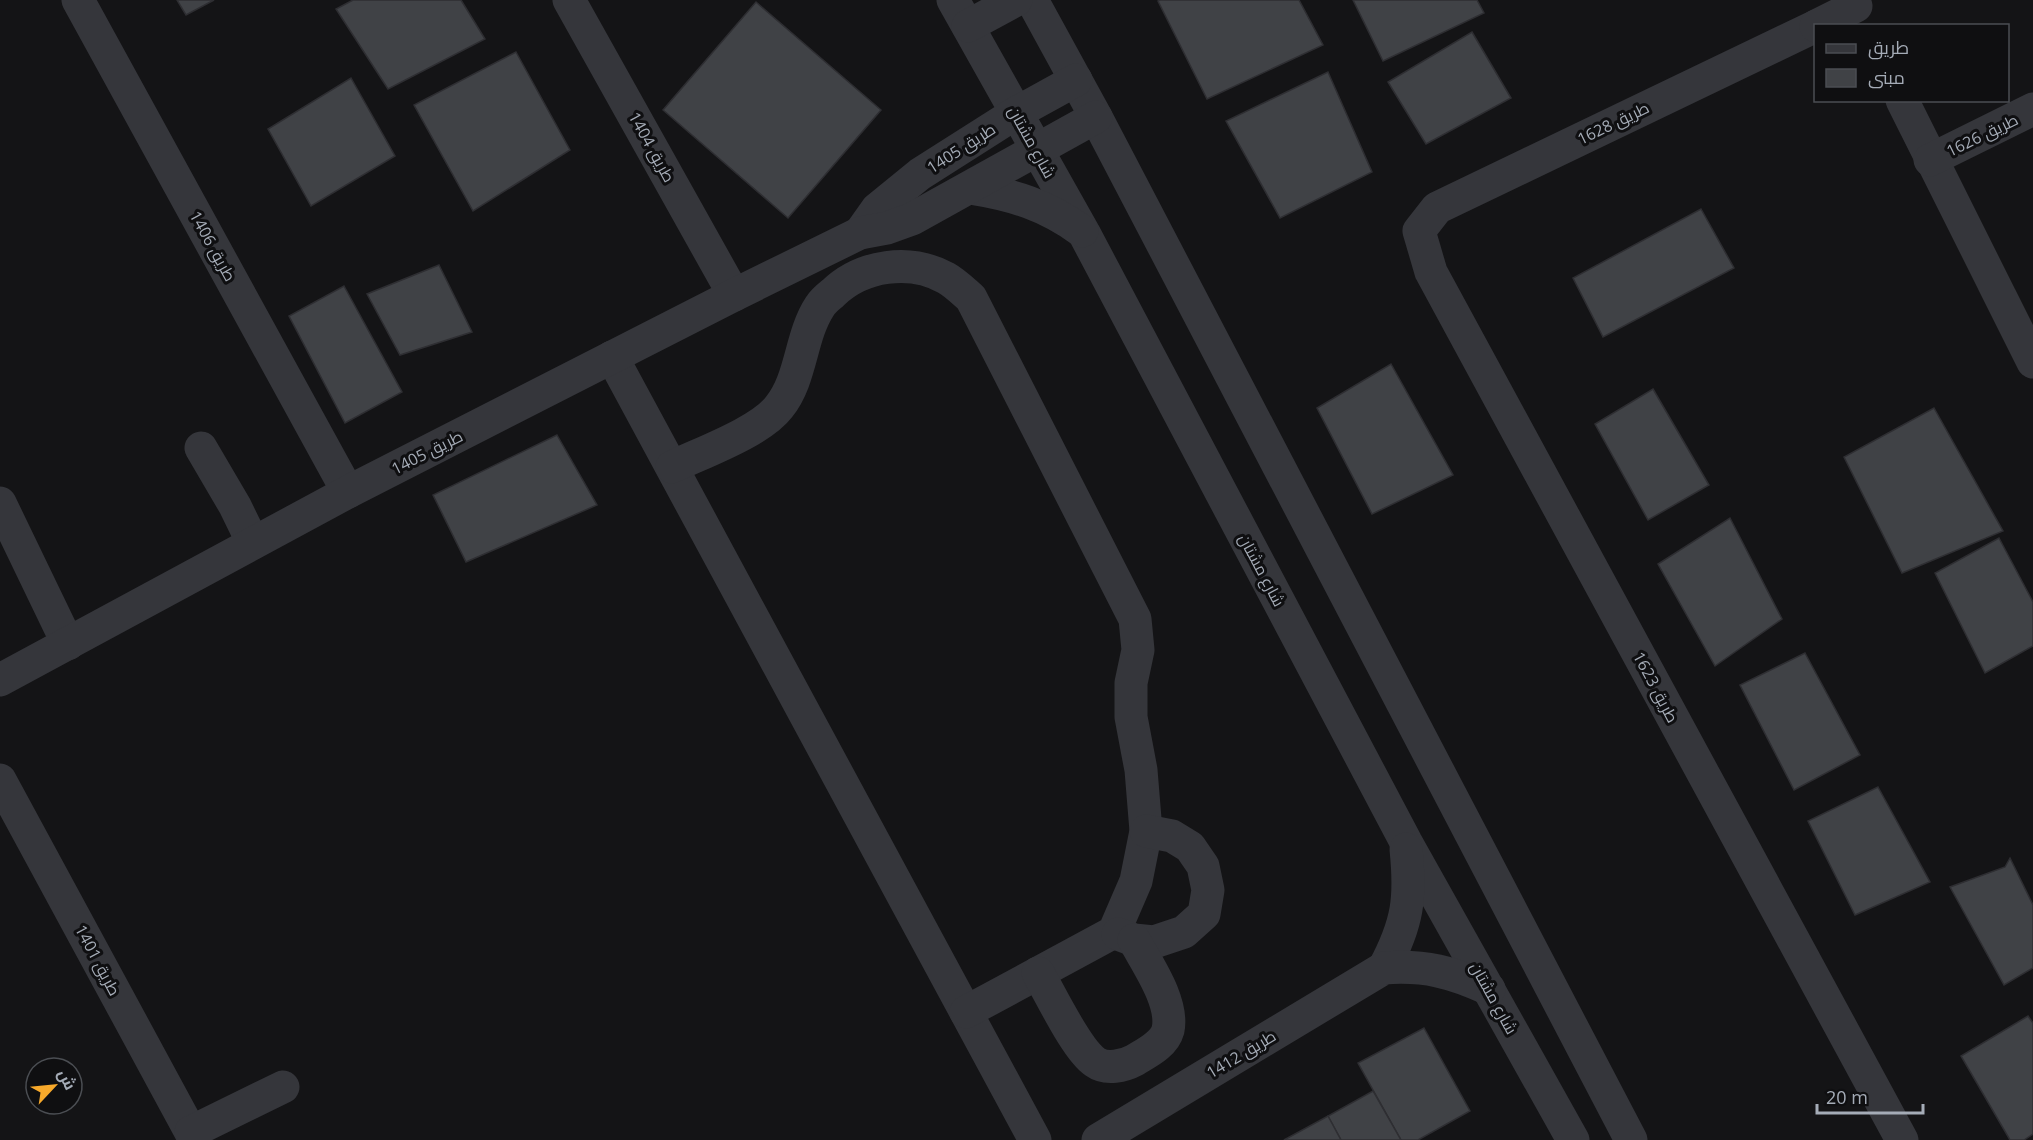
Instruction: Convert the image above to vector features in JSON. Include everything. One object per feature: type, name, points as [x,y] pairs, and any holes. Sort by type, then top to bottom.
[{"type":"street","name":"طريق 1406","points":[[78,0],[348,492]]},
{"type":"street","name":"طريق 1404","points":[[569,0],[734,295]]},
{"type":"street","points":[[961,13],[1016,0]]},
{"type":"street","points":[[1032,0],[1096,117],[1631,1140]]},
{"type":"street","name":"طريق 1628","points":[[1822,24],[1858,11]]},
{"type":"street","name":"شارع مشتان","points":[[961,13],[1036,151],[1084,233],[1406,842],[1573,1140]]},
{"type":"street","name":"طريق 1628","points":[[1419,231],[1437,208],[1814,27]]},
{"type":"street","name":"طريق 1405","points":[[860,233],[877,209],[920,174],[1016,113],[1076,80]]},
{"type":"street","points":[[1903,102],[2033,362]]},
{"type":"street","name":"طريق 1626","points":[[1930,160],[2033,109]]},
{"type":"street","name":"طريق 1405","points":[[0,680],[348,492],[860,233],[886,228],[912,219],[1096,117]]},
{"type":"street","points":[[970,188],[1001,193],[1031,202],[1059,215],[1084,233]]},
{"type":"street","name":"طريق 1623","points":[[1419,231],[1431,272],[1902,1140]]},
{"type":"street","points":[[672,467],[756,426],[779,408],[792,383],[805,340],[820,305],[845,281],[878,268],[914,267],[946,278],[971,298],[1135,619],[1138,650],[1131,683],[1131,717],[1141,770],[1146,831],[1124,936],[1163,994],[1168,1014],[1168,1031],[1156,1047],[1130,1062],[1109,1067],[1096,1064],[1083,1052],[1038,973]]},
{"type":"street","points":[[612,357],[1035,1140]]},
{"type":"street","points":[[201,448],[236,506],[253,543]]},
{"type":"street","points":[[0,503],[68,644]]},
{"type":"street","name":"طريق 1401","points":[[0,780],[193,1136]]},
{"type":"street","points":[[966,1012],[1038,973],[1124,936],[1154,942],[1184,933],[1204,914],[1208,890],[1203,866],[1190,847],[1172,836],[1146,831]]},
{"type":"street","points":[[1384,968],[1397,944],[1406,918],[1409,884],[1406,842]]},
{"type":"street","name":"طريق 1412","points":[[1098,1140],[1384,968],[1408,966],[1432,968],[1462,976],[1489,989]]},
{"type":"street","points":[[193,1136],[284,1087]]},
{"type":"building","points":[[177,0],[214,0],[186,15]]},
{"type":"building","points":[[353,0],[461,0],[485,39],[388,89],[336,9]]},
{"type":"building","points":[[1299,0],[1323,45],[1207,99],[1158,1]]},
{"type":"building","points":[[1353,0],[1477,0],[1484,13],[1383,61]]},
{"type":"building","points":[[756,2],[881,110],[788,218],[663,110]]},
{"type":"building","points":[[1472,32],[1511,98],[1426,144],[1388,82]]},
{"type":"building","points":[[516,52],[570,150],[473,211],[414,105]]},
{"type":"building","points":[[1328,72],[1372,172],[1280,218],[1226,121]]},
{"type":"building","points":[[351,78],[395,156],[311,206],[268,129]]},
{"type":"building","points":[[1701,209],[1734,268],[1603,337],[1573,278]]},
{"type":"building","points":[[439,265],[472,332],[400,355],[367,294]]},
{"type":"building","points":[[344,286],[402,392],[345,423],[289,316]]},
{"type":"building","points":[[1391,364],[1453,475],[1372,514],[1317,408]]},
{"type":"building","points":[[1653,389],[1709,485],[1648,520],[1595,424]]},
{"type":"building","points":[[1934,408],[2003,531],[1902,573],[1844,457]]},
{"type":"building","points":[[557,435],[597,505],[466,562],[433,495]]},
{"type":"building","points":[[1730,518],[1782,619],[1715,666],[1658,564]]},
{"type":"building","points":[[1999,538],[2033,602],[2033,646],[1985,673],[1935,573]]},
{"type":"building","points":[[1805,653],[1860,755],[1794,790],[1740,685]]},
{"type":"building","points":[[1878,787],[1930,882],[1855,915],[1808,821]]},
{"type":"building","points":[[2010,858],[2033,905],[2033,968],[2004,985],[1950,887],[2005,867]]},
{"type":"building","points":[[2028,1016],[2033,1023],[2033,1134],[2024,1140],[2010,1140],[1961,1056]]},
{"type":"building","points":[[1424,1028],[1470,1111],[1418,1140],[1401,1140],[1358,1063]]},
{"type":"building","points":[[1373,1091],[1401,1140],[1341,1140],[1328,1116]]},
{"type":"building","points":[[1328,1116],[1341,1140],[1284,1140]]}]
